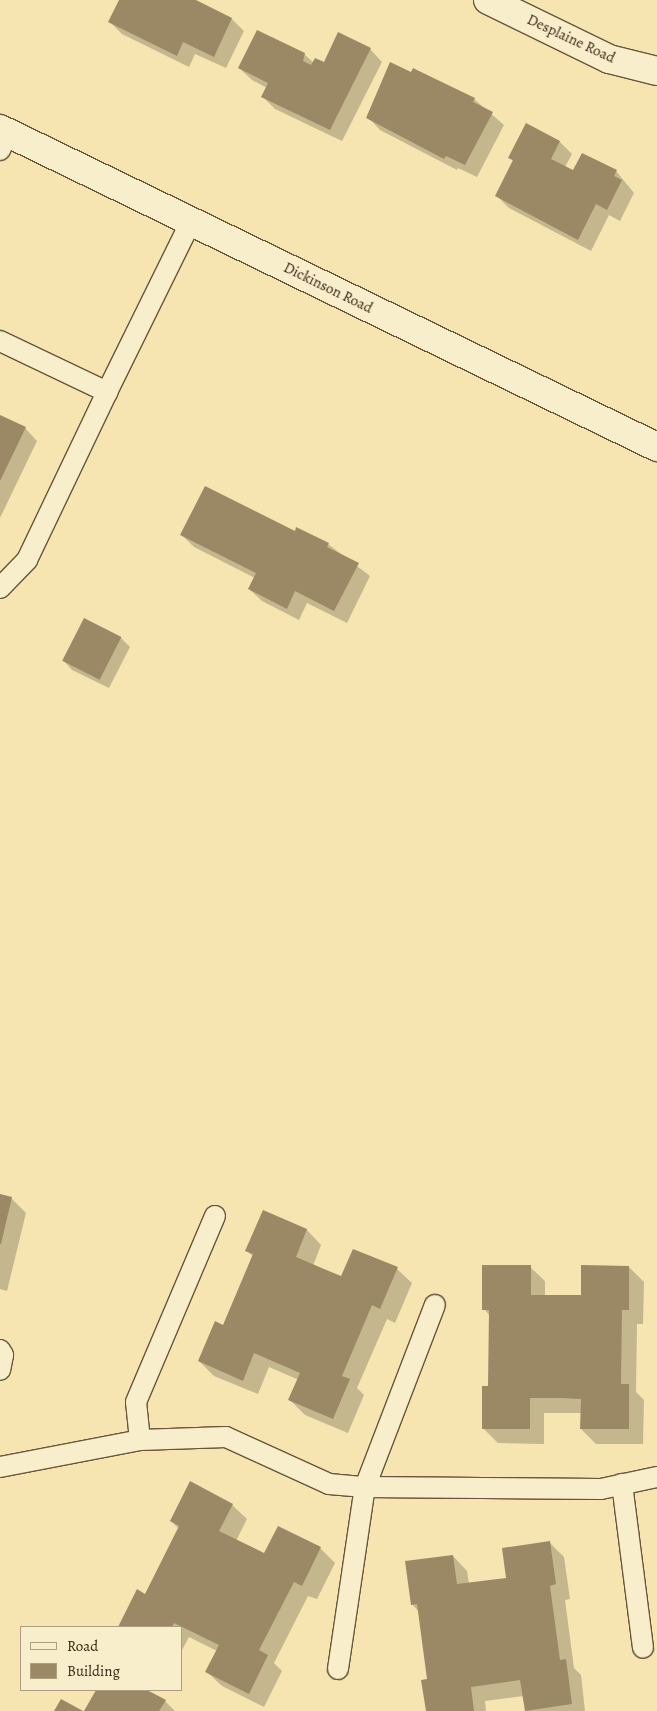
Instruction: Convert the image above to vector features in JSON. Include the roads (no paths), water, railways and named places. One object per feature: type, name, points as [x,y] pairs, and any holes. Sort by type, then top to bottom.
[{"type":"street","name":"Desplaine Road","points":[[488,0],[609,59],[657,71]]},
{"type":"street","name":"Dickinson Road","points":[[3,137],[191,221],[657,447]]},
{"type":"lane","points":[[0,588],[27,560],[191,221]]},
{"type":"lane","points":[[0,341],[107,392]]},
{"type":"lane","points":[[140,1440],[136,1402],[215,1216]]},
{"type":"lane","points":[[338,1669],[365,1488],[435,1305]]},
{"type":"lane","points":[[0,1350],[0,1370]]},
{"type":"lane","points":[[0,1467],[140,1440],[226,1437],[329,1484],[365,1488],[601,1489],[657,1477]]},
{"type":"lane","points":[[622,1484],[643,1648]]}]
